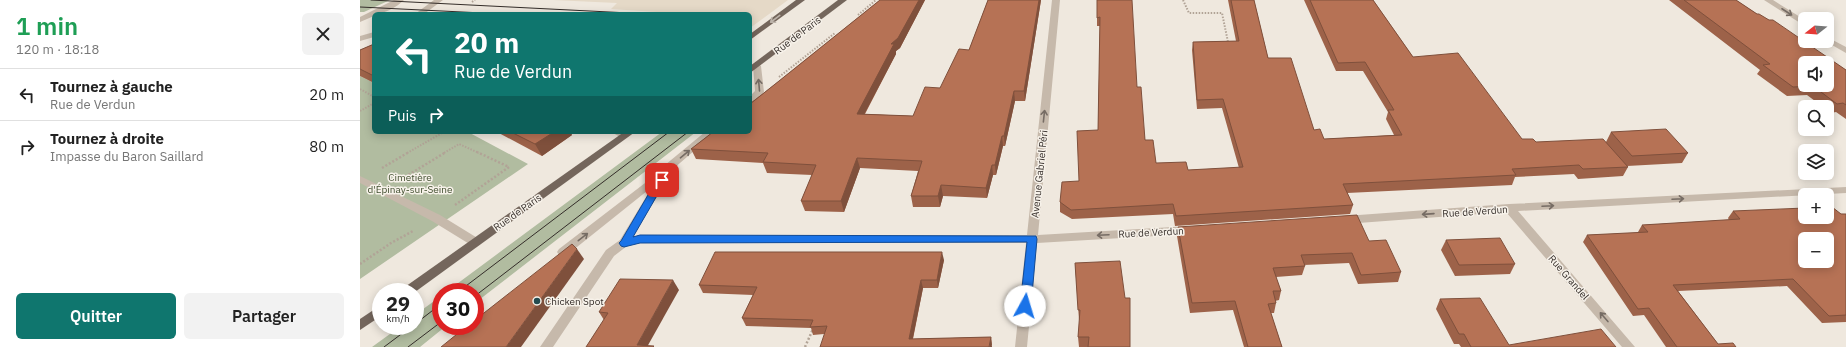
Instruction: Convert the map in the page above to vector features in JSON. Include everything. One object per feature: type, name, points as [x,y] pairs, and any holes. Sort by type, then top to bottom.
[{"type":"main road","points":[[752,37],[801,0]]},
{"type":"main road","name":"Rue de Paris","points":[[753,68],[843,0]]},
{"type":"main road","name":"Rue de Paris","points":[[418,283],[623,134]]},
{"type":"main road","points":[[360,325],[372,316]]},
{"type":"street","points":[[377,12],[400,0]]},
{"type":"street","points":[[421,12],[439,0]]},
{"type":"street","name":"Avenue Gabriel Péri","points":[[1021,347],[1056,0]]},
{"type":"street","points":[[1768,0],[1798,19]]},
{"type":"street","points":[[360,20],[372,14]]},
{"type":"street","points":[[360,39],[372,35]]},
{"type":"street","points":[[1834,43],[1846,51]]},
{"type":"street","points":[[752,98],[760,92],[753,68]]},
{"type":"street","points":[[554,259],[709,134]]},
{"type":"street","points":[[546,347],[610,254],[624,243],[669,167]]},
{"type":"street","points":[[360,178],[436,218],[475,242]]},
{"type":"street","name":"Rue de Verdun","points":[[1336,221],[1509,208],[1846,190]]},
{"type":"street","name":"Rue Grandel","points":[[1509,208],[1629,347]]},
{"type":"street","name":"Rue de Verdun","points":[[624,243],[640,239],[1032,239],[1204,229]]},
{"type":"path","points":[[855,17],[876,0]]},
{"type":"path","points":[[1183,0],[1189,13],[1222,13],[1228,44]]},
{"type":"path","points":[[760,92],[838,30]]},
{"type":"path","points":[[360,89],[372,96]]},
{"type":"path","points":[[360,111],[372,104]]},
{"type":"path","points":[[382,168],[440,134]]},
{"type":"path","points":[[360,264],[391,242],[436,218],[509,167],[459,144],[405,177]]},
{"type":"path","points":[[805,347],[816,323]]},
{"type":"green space","points":[[360,0],[390,0],[364,12],[360,12]]},
{"type":"green space","name":"Cimetière d'Épinay-sur-Seine","points":[[360,76],[372,82],[372,134],[472,134],[528,164],[360,279]]},
{"type":"green space","points":[[659,134],[693,134],[484,296],[484,283],[458,283]]},
{"type":"green space","points":[[432,303],[432,335],[435,335],[420,347],[372,347],[389,335],[424,335],[424,308]]},
{"type":"shaded area","points":[[553,0],[788,0],[752,27],[752,12],[657,12],[611,9],[617,3]]},
{"type":"building","points":[[880,0],[919,0],[898,38],[891,44],[894,44],[857,114],[913,116],[925,87],[940,88],[959,49],[969,50],[988,0],[1039,0],[1024,91],[1014,91],[1004,136],[1002,136],[995,165],[992,165],[986,188],[941,185],[938,196],[911,196],[922,161],[857,158],[841,201],[801,201],[816,165],[763,162],[768,153],[691,149],[710,134],[752,134],[752,102]]},
{"type":"building","points":[[1097,0],[1132,0],[1137,87],[1141,87],[1145,140],[1153,140],[1156,163],[1186,162],[1188,170],[1243,167],[1223,99],[1197,100],[1193,42],[1239,41],[1231,0],[1254,0],[1268,58],[1291,58],[1314,130],[1320,129],[1324,139],[1402,135],[1388,110],[1394,110],[1365,62],[1338,63],[1310,0],[1373,0],[1413,57],[1458,53],[1522,139],[1533,139],[1536,142],[1603,139],[1628,167],[1583,169],[1579,165],[1512,169],[1516,175],[1343,184],[1353,205],[1176,216],[1173,204],[1071,210],[1060,202],[1062,182],[1079,181],[1077,131],[1098,130],[1100,17],[1097,18]]},
{"type":"building","points":[[1684,0],[1736,0],[1757,14],[1769,20],[1773,20],[1798,37],[1798,48],[1814,48],[1826,56],[1798,56],[1798,87],[1793,87],[1763,65],[1770,64]]},
{"type":"building","points":[[372,45],[372,75],[360,69],[360,50]]},
{"type":"building","points":[[1834,62],[1846,70],[1846,105],[1843,103],[1837,104],[1834,100],[1832,100],[1821,92],[1834,92]]},
{"type":"building","points":[[1666,129],[1688,153],[1632,156],[1611,132]]},
{"type":"building","points":[[515,134],[551,134],[535,144]]},
{"type":"building","points":[[1798,208],[1798,224],[1834,224],[1834,209],[1841,214],[1846,214],[1846,315],[1829,316],[1793,279],[1673,285],[1718,344],[1733,343],[1736,347],[1677,347],[1649,308],[1638,309],[1587,235],[1648,232],[1642,225],[1740,219],[1733,211]]},
{"type":"building","points":[[1357,215],[1369,241],[1386,240],[1401,272],[1361,275],[1352,253],[1301,255],[1305,266],[1273,268],[1281,291],[1273,291],[1276,303],[1268,304],[1282,347],[1248,347],[1235,301],[1192,303],[1178,227]]},
{"type":"building","points":[[1500,238],[1515,264],[1459,265],[1446,240]]},
{"type":"building","points":[[572,244],[577,249],[506,347],[441,347],[456,335],[484,335],[484,313]]},
{"type":"building","points":[[715,252],[942,252],[937,280],[921,280],[909,339],[991,337],[989,347],[820,347],[827,326],[810,327],[813,320],[742,318],[757,287],[699,285]]},
{"type":"building","points":[[1120,261],[1125,298],[1130,298],[1130,347],[1088,347],[1089,337],[1078,337],[1080,310],[1078,310],[1075,263]]},
{"type":"building","points":[[620,279],[673,280],[637,345],[654,346],[586,347],[608,313],[599,312]]},
{"type":"building","points":[[1480,298],[1509,345],[1601,329],[1616,347],[1471,347],[1464,334],[1459,334],[1440,299]]},
{"type":"tram line","points":[[371,0],[609,12]]},
{"type":"tram line","points":[[360,7],[462,12]]},
{"type":"tram line","points":[[470,283],[666,134]]},
{"type":"tram line","points":[[484,289],[685,134]]},
{"type":"tram line","points":[[424,317],[432,311]]},
{"type":"tram line","points":[[408,347],[432,329]]},
{"type":"tram line","points":[[384,347],[400,335]]},
{"type":"place","name":"Chicken Spot","points":[[537,301]]},
{"type":"route","points":[[662,180],[624,243],[640,239],[1032,239],[1025,306]]}]
